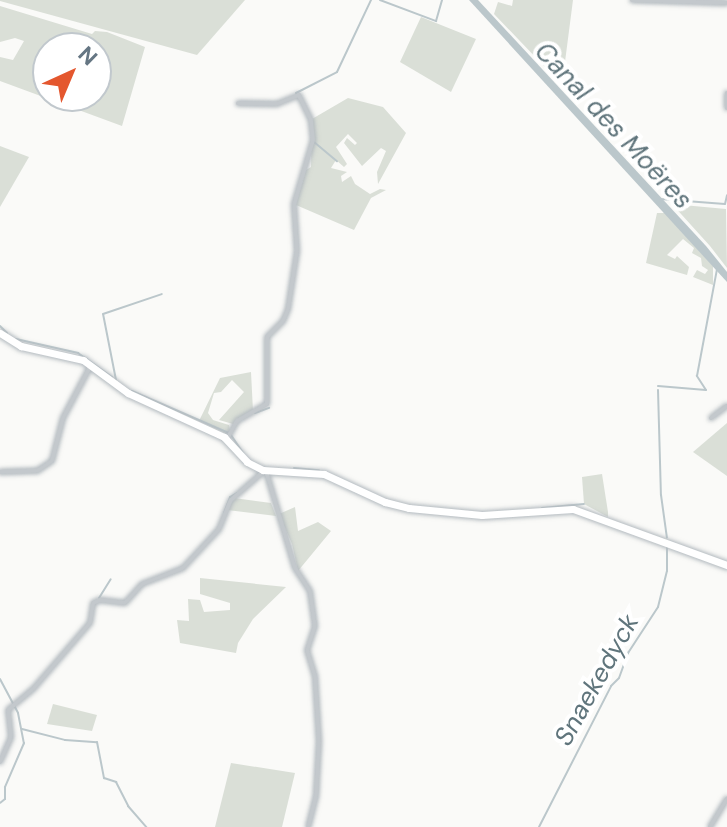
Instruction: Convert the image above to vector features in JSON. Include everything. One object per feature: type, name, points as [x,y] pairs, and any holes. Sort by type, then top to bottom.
[{"type":"main road","points":[[0,333],[21,346],[72,356],[91,365],[128,393],[227,439],[247,462],[265,471],[324,474],[385,502],[409,508],[482,515],[573,509],[727,565]]},
{"type":"street","points":[[632,0],[727,3]]},
{"type":"street","points":[[727,93],[727,108]]},
{"type":"street","points":[[227,439],[237,421],[267,405],[266,338],[288,311],[297,254],[294,202],[313,141],[311,120],[299,95],[279,104],[238,103]]},
{"type":"street","points":[[0,472],[37,471],[52,461],[64,416],[91,365]]},
{"type":"street","points":[[711,418],[727,406]]},
{"type":"street","points":[[0,762],[11,737],[7,712],[37,684],[90,622],[94,602],[123,604],[142,584],[181,570],[218,531],[232,499],[265,471],[295,568],[310,592],[315,629],[307,650],[314,674],[319,741],[316,796],[308,827]]},
{"type":"street","points":[[710,827],[727,799]]},
{"type":"shaded area","points":[[0,0],[245,0],[197,55],[0,1]]},
{"type":"shaded area","points":[[469,0],[478,0],[706,246],[727,272],[727,282]]},
{"type":"shaded area","points":[[513,0],[573,0],[562,85],[494,14],[498,2],[512,6]]},
{"type":"shaded area","points":[[0,6],[85,32],[32,32],[32,93],[0,81],[0,57],[13,60],[24,41],[15,38],[0,42]]},
{"type":"shaded area","points":[[421,17],[476,39],[451,92],[400,62]]},
{"type":"shaded area","points":[[112,34],[145,47],[122,126],[84,112],[112,112]]},
{"type":"shaded area","points":[[348,98],[383,107],[406,133],[378,184],[377,172],[386,151],[381,148],[362,166],[344,143],[347,138],[355,145],[357,143],[348,134],[336,147],[347,164],[344,167],[336,160],[331,168],[347,172],[341,176],[342,182],[351,176],[355,184],[370,194],[380,189],[386,190],[371,198],[354,230],[296,205],[306,170],[311,167],[312,119]]},
{"type":"shaded area","points":[[0,146],[29,157],[0,207]]},
{"type":"shaded area","points":[[672,204],[726,209],[727,268],[710,246]]},
{"type":"shaded area","points":[[657,213],[665,213],[713,266],[713,285],[693,277],[697,270],[705,274],[708,270],[702,266],[701,258],[692,253],[694,248],[683,239],[667,255],[675,259],[677,256],[689,267],[687,275],[646,263]]},
{"type":"shaded area","points":[[251,372],[253,411],[233,424],[219,420],[244,392],[232,380],[221,392],[214,393],[208,413],[213,420],[229,425],[230,431],[227,434],[199,421],[220,378]]},
{"type":"shaded area","points":[[727,423],[727,476],[693,452]]},
{"type":"shaded area","points":[[602,474],[608,517],[584,504],[582,477]]},
{"type":"shaded area","points":[[234,498],[271,503],[276,516],[227,510]]},
{"type":"shaded area","points":[[295,507],[298,531],[318,522],[331,531],[298,571],[292,544],[279,514]]},
{"type":"shaded area","points":[[200,578],[286,587],[253,619],[238,643],[236,653],[180,643],[177,620],[189,621],[188,599],[200,600],[204,612],[230,610],[230,603],[200,594]]},
{"type":"shaded area","points":[[53,704],[97,715],[92,731],[47,724]]},
{"type":"shaded area","points":[[231,763],[295,773],[282,827],[215,827]]},
{"type":"waterway","points":[[296,93],[337,72],[371,0]]},
{"type":"waterway","points":[[380,0],[436,21],[442,0]]},
{"type":"waterway","points":[[314,142],[337,161]]},
{"type":"waterway","name":"Snaekedyck","points":[[660,199],[725,204],[727,195]]},
{"type":"waterway","name":"Snaekedyck","points":[[658,386],[706,390],[697,376],[717,269]]},
{"type":"waterway","points":[[116,380],[103,314],[162,294]]},
{"type":"waterway","points":[[0,326],[7,333]]},
{"type":"waterway","points":[[16,339],[78,353],[112,377]]},
{"type":"waterway","name":"Snaekedyck","points":[[658,390],[661,495],[667,538]]},
{"type":"waterway","points":[[132,391],[229,433]]},
{"type":"waterway","points":[[255,413],[269,408]]},
{"type":"waterway","points":[[231,435],[243,453]]},
{"type":"waterway","points":[[294,468],[319,470]]},
{"type":"waterway","points":[[224,513],[230,497],[237,493]]},
{"type":"waterway","points":[[542,508],[584,504]]},
{"type":"waterway","name":"Snaekedyck","points":[[539,827],[611,686],[619,678],[628,653],[658,607],[667,571],[667,545]]},
{"type":"waterway","points":[[99,598],[111,579]]},
{"type":"waterway","points":[[0,679],[18,713],[24,743],[5,787],[5,799],[0,803]]},
{"type":"waterway","points":[[22,729],[65,740],[97,742],[104,778],[116,782],[128,806],[146,827]]},
{"type":"water label","name":"Canal des Moëres","points":[[613,126]]}]
